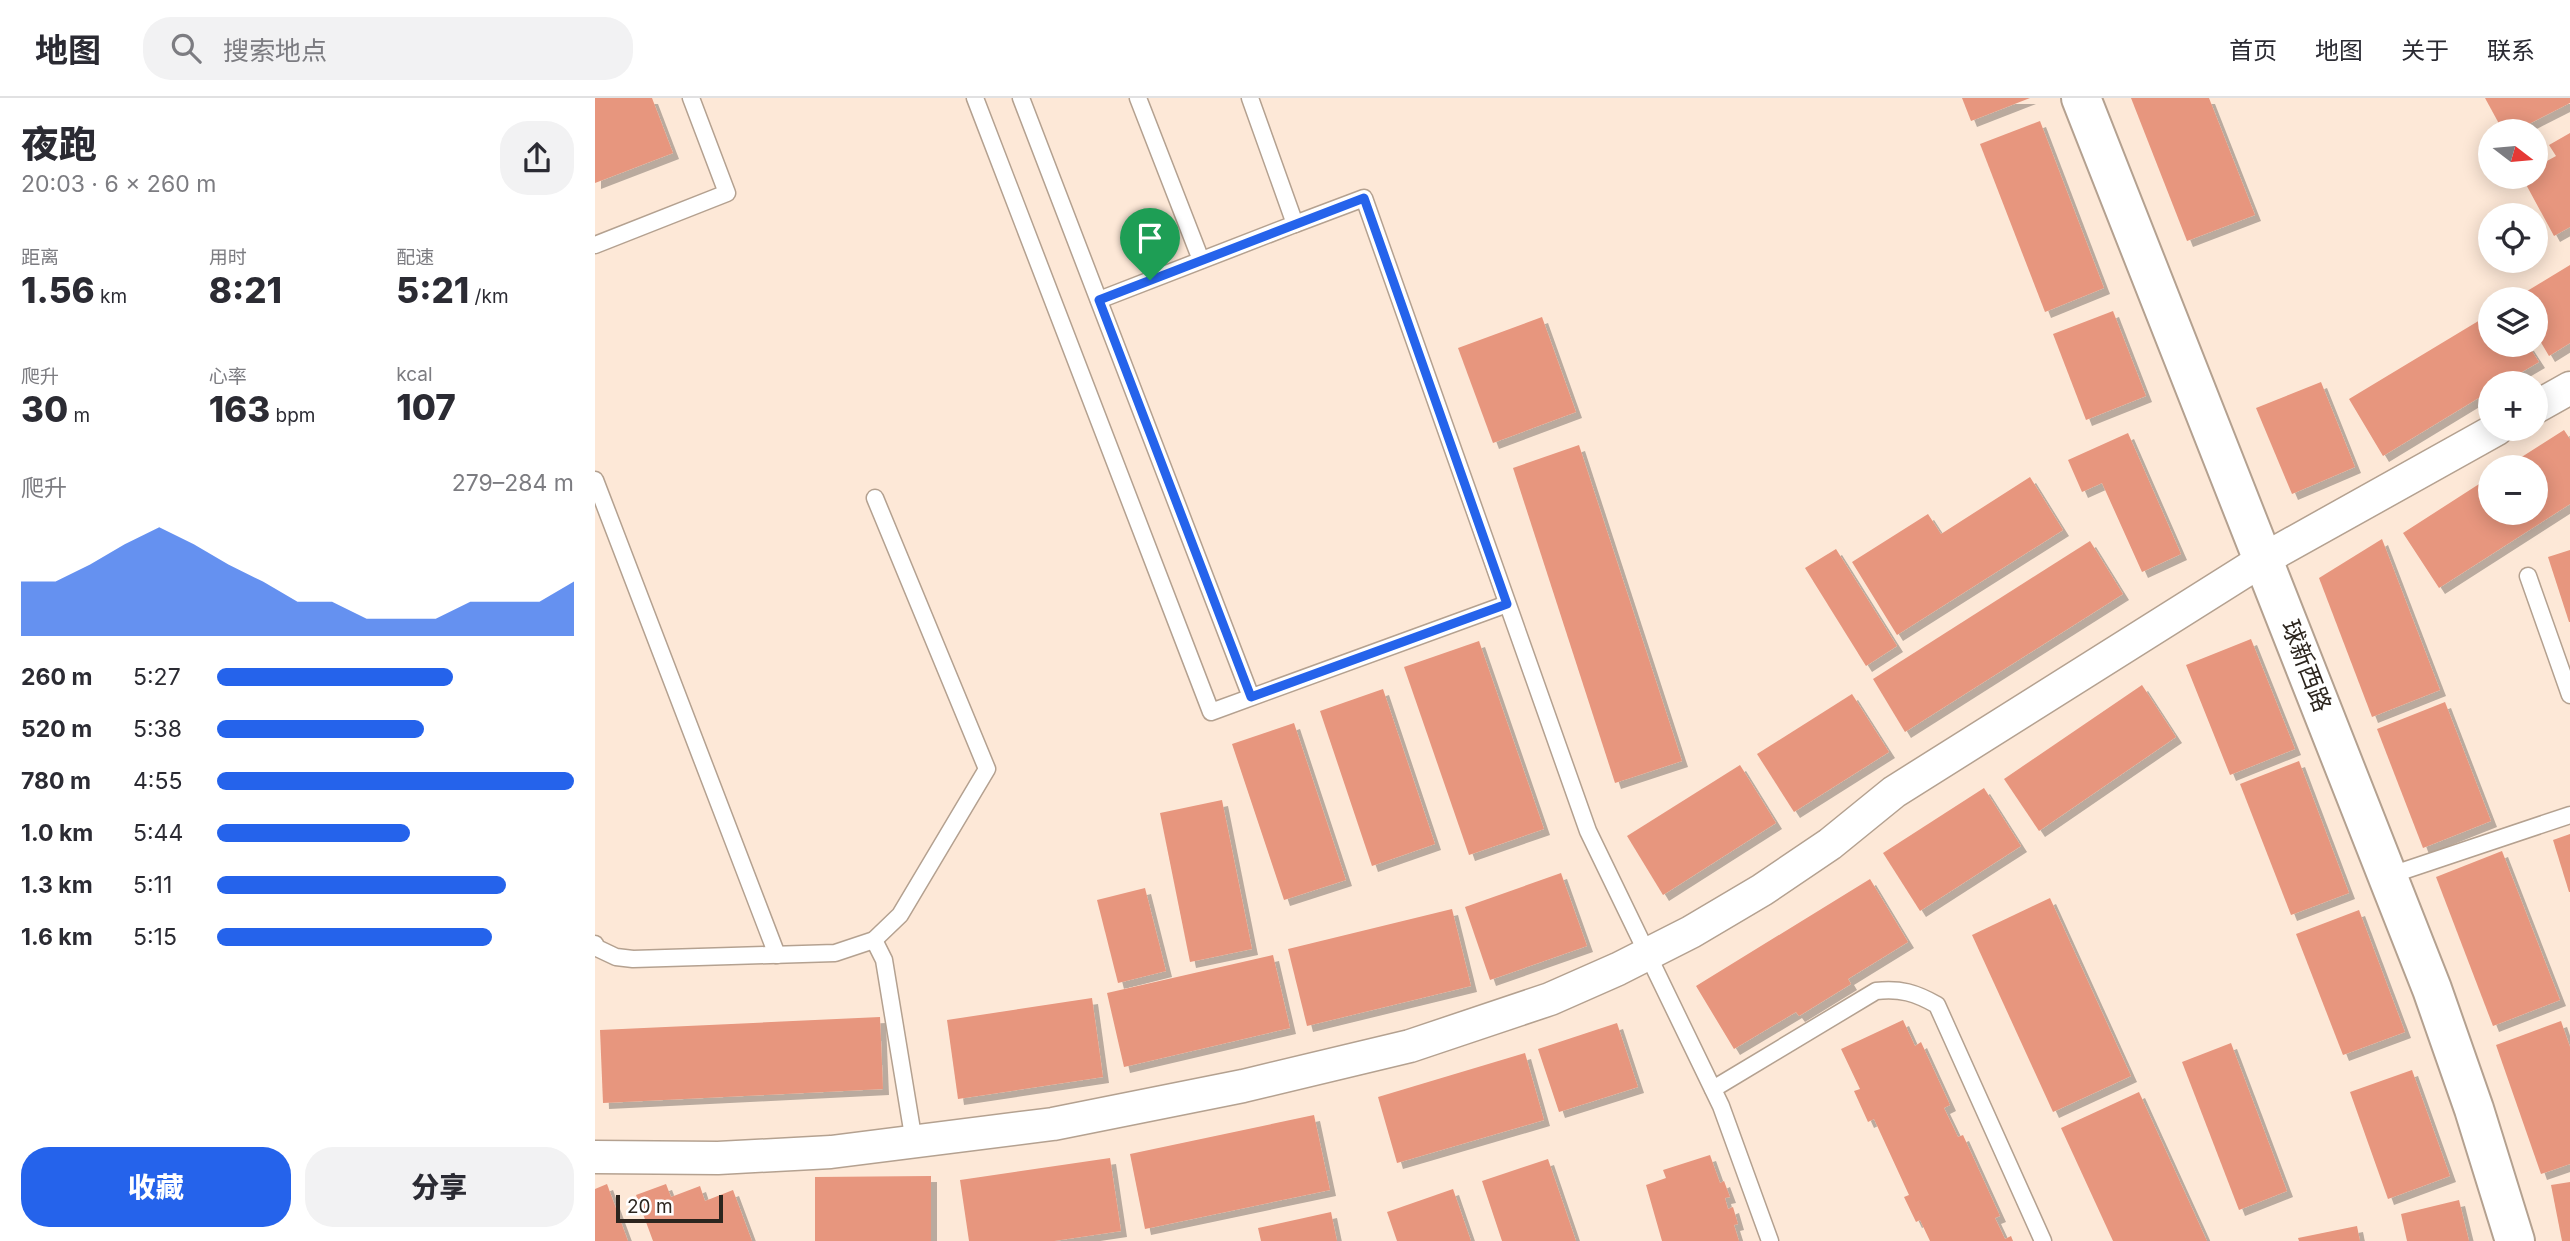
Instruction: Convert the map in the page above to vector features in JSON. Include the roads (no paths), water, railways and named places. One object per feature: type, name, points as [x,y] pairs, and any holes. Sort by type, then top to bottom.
[{"type":"street","name":"球新西路","points":[[2081,98],[2388,876],[2474,1109],[2515,1241]]},
{"type":"street","points":[[2548,400],[2570,388]]},
{"type":"street","points":[[595,1157],[719,1158],[914,1142],[1053,1124],[1149,1106],[1409,1046],[1550,999],[1646,955],[1762,890],[1830,844],[1894,792],[2264,559],[2478,440]]},
{"type":"lane","points":[[595,245],[727,193],[691,98]]},
{"type":"lane","points":[[975,98],[1211,712],[1507,604]]},
{"type":"lane","points":[[1021,98],[1251,697]]},
{"type":"lane","points":[[1138,98],[1201,260]]},
{"type":"lane","points":[[1250,98],[1295,223]]},
{"type":"lane","points":[[1099,300],[1364,198],[1588,831],[1713,1089],[1770,1241]]},
{"type":"lane","points":[[595,480],[777,955]]},
{"type":"lane","points":[[595,944],[597,948],[616,957],[633,959],[835,953],[874,940],[900,915],[987,769],[875,498]]},
{"type":"lane","points":[[2528,576],[2570,695]]},
{"type":"lane","points":[[2388,876],[2570,815]]},
{"type":"lane","points":[[874,940],[884,960],[914,1142]]},
{"type":"lane","points":[[1713,1089],[1877,991],[1904,990],[1919,995],[1937,1005],[2043,1241]]}]
